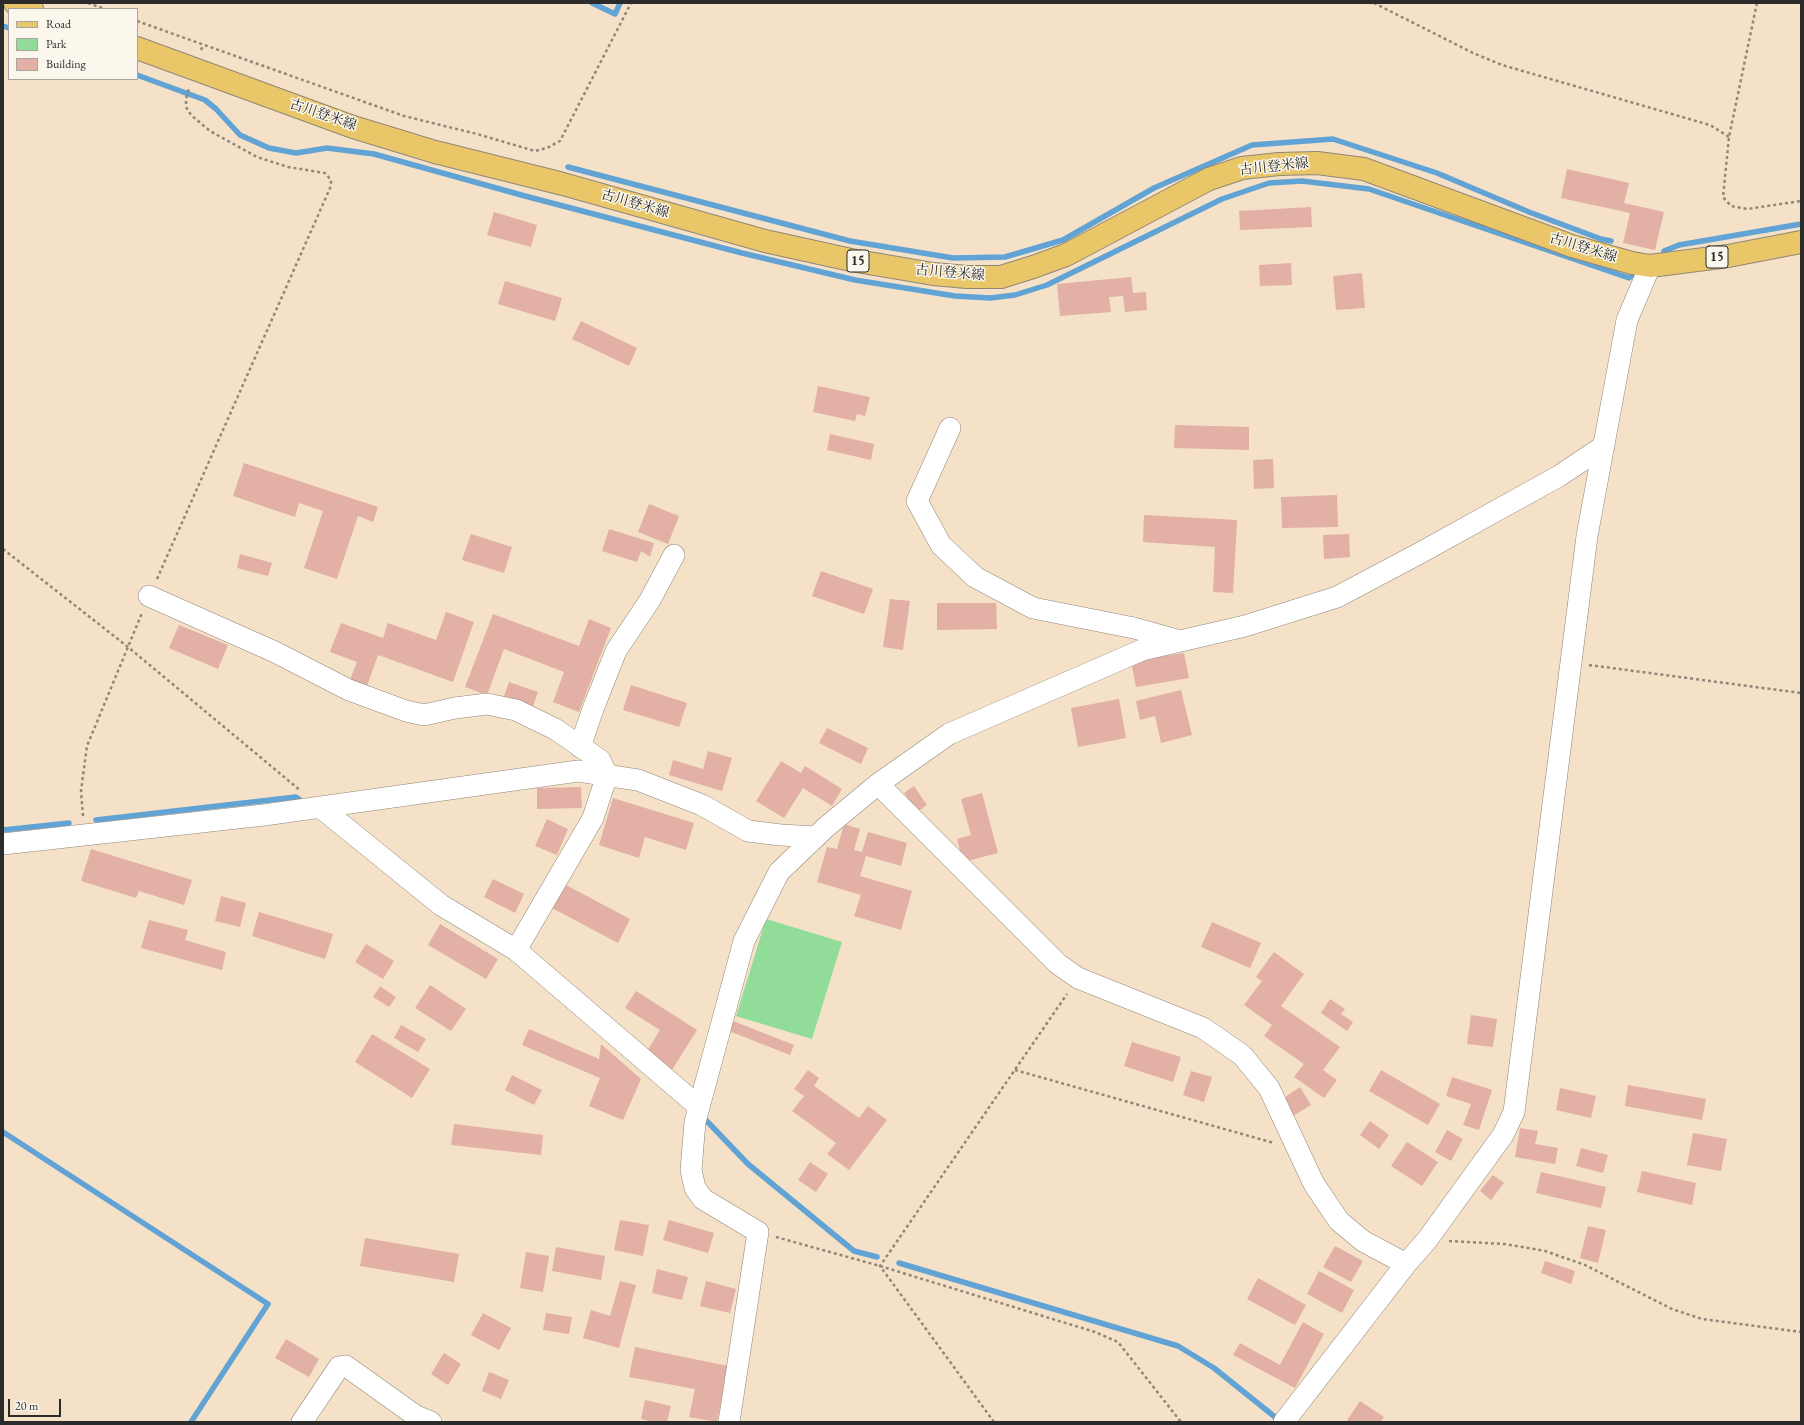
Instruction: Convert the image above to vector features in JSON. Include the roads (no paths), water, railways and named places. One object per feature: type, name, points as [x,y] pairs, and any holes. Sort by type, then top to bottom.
[{"type":"main road","points":[[15,3],[29,8]]},
{"type":"main road","name":"古川登米線","points":[[138,48],[354,127],[435,152],[563,184],[765,241],[851,260],[933,274],[967,277],[1002,277],[1066,255],[1209,179],[1242,168],[1279,164],[1317,163],[1364,169],[1572,246],[1632,263],[1650,266],[1728,256],[1801,242]]},
{"type":"street","points":[[1286,1420],[1406,1264],[1427,1240],[1503,1135],[1514,1112],[1587,536],[1627,320],[1650,266]]},
{"type":"street","points":[[950,428],[917,501],[941,545],[974,577],[1034,608],[1134,628],[1180,641]]},
{"type":"street","points":[[729,1422],[758,1232],[703,1199],[695,1188],[691,1170],[697,1113],[726,1011],[744,940],[779,872],[816,837],[878,784],[949,734],[1142,650],[1245,626],[1337,597],[1559,476],[1604,446]]},
{"type":"street","points":[[580,746],[592,709],[616,651],[650,600],[674,555]]},
{"type":"street","points":[[149,596],[275,652],[349,690],[406,711],[424,715],[456,708],[487,704],[516,710],[556,729],[600,760],[607,775],[592,818],[516,950]]},
{"type":"street","points":[[3,844],[320,807],[578,771],[638,780],[695,802],[748,831],[816,837]]},
{"type":"street","points":[[878,784],[1058,964],[1078,978],[1203,1028],[1242,1055],[1269,1088],[1314,1184],[1339,1221],[1363,1241],[1406,1264]]},
{"type":"street","points":[[320,807],[441,905],[516,950],[697,1113]]},
{"type":"street","points":[[302,1422],[339,1367],[346,1366],[416,1416],[431,1422]]},
{"type":"waterway","points":[[592,3],[615,14],[620,3]]},
{"type":"waterway","points":[[3,26],[8,28]]},
{"type":"waterway","points":[[138,75],[205,100],[216,109],[240,135],[269,148],[296,153],[327,148],[374,154],[525,196],[742,253],[855,280],[955,296],[990,298],[1015,295],[1047,285],[1222,199],[1269,183],[1302,181],[1369,189],[1629,278],[1633,274]]},
{"type":"waterway","points":[[568,167],[850,241],[953,258],[1005,257],[1063,240],[1154,188],[1252,145],[1333,139],[1437,173],[1529,212],[1601,239],[1611,241]]},
{"type":"waterway","points":[[1664,251],[1679,245],[1801,224]]},
{"type":"waterway","points":[[96,820],[296,797],[299,799]]},
{"type":"waterway","points":[[3,830],[69,823]]},
{"type":"waterway","points":[[701,1115],[748,1164],[854,1251],[877,1257]]},
{"type":"waterway","points":[[3,1132],[268,1304],[191,1422]]},
{"type":"waterway","points":[[899,1263],[1178,1346],[1214,1368],[1280,1421]]}]
